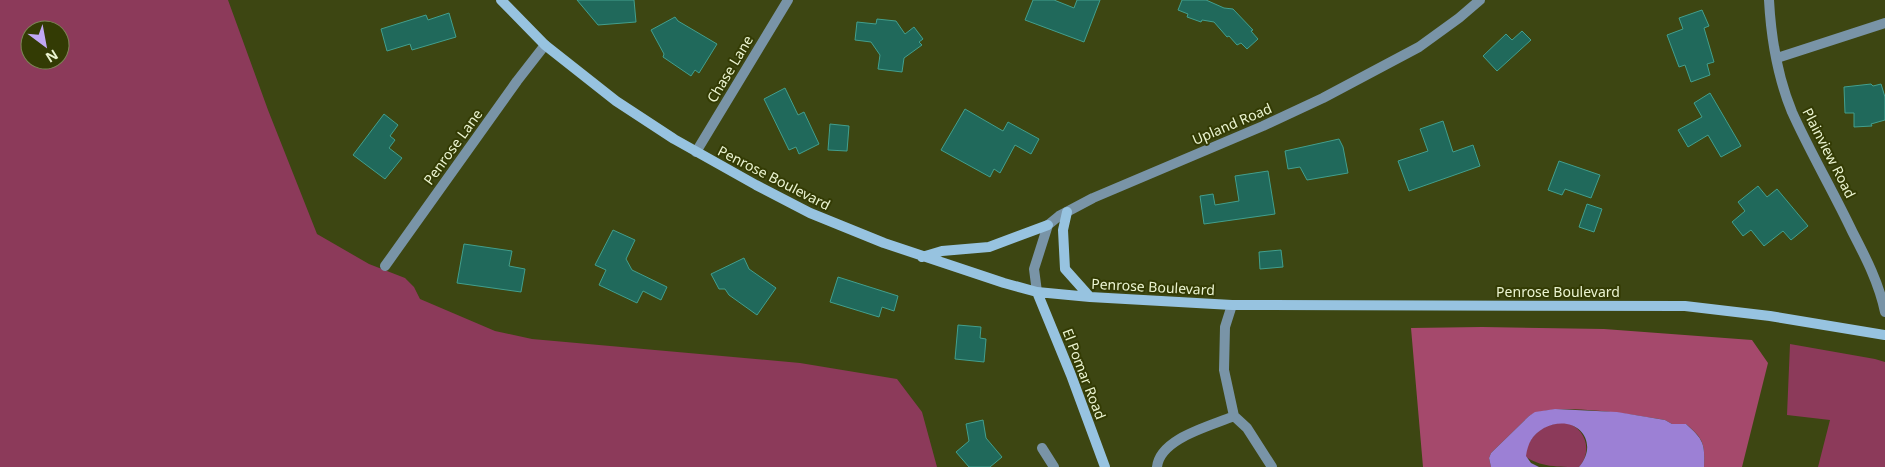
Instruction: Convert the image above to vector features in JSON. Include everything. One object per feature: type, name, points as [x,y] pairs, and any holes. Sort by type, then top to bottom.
[{"type":"street","name":"Penrose Boulevard","points":[[501,0],[545,45],[616,101],[696,152],[810,213],[922,257],[1037,292],[1232,305],[1686,306],[1770,316],[1885,335]]},
{"type":"street","name":"Chase Lane","points":[[696,152],[788,0]]},
{"type":"street","name":"Upland Road","points":[[1048,225],[1093,198],[1263,126],[1356,82],[1419,47],[1480,0]]},
{"type":"street","name":"Plainview Road","points":[[1768,0],[1777,58],[1792,111],[1867,260],[1880,291],[1885,312]]},
{"type":"street","points":[[1777,58],[1885,23]]},
{"type":"street","name":"Penrose Lane","points":[[385,266],[517,81],[545,45]]},
{"type":"street","points":[[1067,212],[1063,230],[1065,269],[1090,297]]},
{"type":"street","points":[[922,257],[942,251],[989,247],[1048,225]]},
{"type":"street","points":[[1037,292],[1034,270],[1048,225]]},
{"type":"street","name":"El Pomar Road","points":[[1037,292],[1071,374],[1105,467]]},
{"type":"street","points":[[1232,305],[1225,328],[1224,370],[1234,416],[1247,428],[1272,467]]},
{"type":"street","points":[[1157,467],[1164,449],[1174,442],[1234,416]]},
{"type":"street","points":[[1042,448],[1054,467]]},
{"type":"shaded area","points":[[0,0],[228,0],[268,110],[317,234],[369,264],[405,278],[414,287],[420,299],[495,331],[532,339],[800,363],[897,379],[922,412],[937,467],[0,467]]},
{"type":"shaded area","points":[[1411,328],[1604,329],[1752,340],[1768,363],[1742,467],[1704,467],[1702,442],[1697,434],[1686,424],[1672,424],[1665,420],[1575,409],[1541,412],[1529,416],[1491,453],[1489,458],[1491,467],[1423,467]]},
{"type":"shaded area","points":[[1790,344],[1885,362],[1885,467],[1818,467],[1830,420],[1787,415]]},
{"type":"shaded area","points":[[1555,409],[1617,412],[1665,420],[1672,424],[1686,424],[1697,434],[1702,443],[1704,467],[1579,467],[1585,457],[1586,439],[1574,426],[1555,424],[1536,433],[1528,447],[1526,456],[1531,463],[1539,467],[1491,467],[1489,458],[1491,453],[1529,416],[1535,412]]},
{"type":"shaded area","points":[[1565,422],[1578,429],[1585,441],[1586,454],[1579,467],[1543,464],[1525,456],[1530,442],[1538,432],[1550,425]]},
{"type":"building","points":[[577,0],[634,0],[636,22],[598,25]]},
{"type":"building","points":[[1033,0],[1054,0],[1074,8],[1077,0],[1100,0],[1084,42],[1025,20]]},
{"type":"building","points":[[1182,0],[1206,0],[1224,8],[1233,9],[1253,30],[1251,31],[1258,39],[1247,49],[1241,43],[1237,45],[1214,22],[1202,20],[1201,22],[1187,17],[1188,14],[1178,10]]},
{"type":"building","points":[[1702,10],[1709,26],[1704,28],[1714,62],[1707,64],[1710,75],[1691,82],[1685,65],[1679,67],[1667,35],[1683,29],[1679,18]]},
{"type":"building","points":[[449,13],[456,37],[412,50],[410,44],[387,51],[381,29],[426,15],[428,20]]},
{"type":"building","points":[[675,17],[678,21],[717,44],[699,73],[695,70],[691,76],[663,57],[664,54],[651,30]]},
{"type":"building","points":[[877,19],[896,21],[905,34],[914,27],[923,39],[919,42],[922,45],[904,58],[902,72],[878,69],[880,55],[871,42],[855,40],[857,22],[876,24]]},
{"type":"building","points":[[1522,31],[1531,40],[1497,71],[1483,56],[1506,34],[1512,40]]},
{"type":"building","points":[[1871,84],[1873,86],[1881,84],[1885,97],[1885,120],[1871,124],[1872,126],[1854,127],[1854,113],[1845,113],[1844,87]]},
{"type":"building","points":[[785,88],[798,115],[804,112],[819,144],[799,154],[796,147],[789,150],[764,99]]},
{"type":"building","points":[[1710,93],[1741,146],[1721,157],[1708,135],[1688,147],[1678,130],[1702,117],[1694,103]]},
{"type":"building","points":[[965,109],[1003,131],[1008,122],[1039,139],[1031,154],[1015,145],[1000,173],[994,169],[990,177],[941,150]]},
{"type":"building","points":[[384,114],[398,125],[390,136],[395,140],[389,148],[402,158],[385,179],[353,155]]},
{"type":"building","points":[[1443,121],[1453,152],[1473,145],[1480,166],[1409,191],[1398,161],[1428,151],[1420,129]]},
{"type":"building","points":[[830,124],[849,126],[847,151],[828,150]]},
{"type":"building","points":[[1339,139],[1343,147],[1348,173],[1307,180],[1300,167],[1288,169],[1285,151]]},
{"type":"building","points":[[1559,161],[1600,175],[1591,198],[1565,189],[1562,195],[1548,190]]},
{"type":"building","points":[[1268,171],[1275,214],[1204,224],[1200,196],[1213,194],[1215,205],[1239,201],[1235,176]]},
{"type":"building","points":[[1758,186],[1767,197],[1777,189],[1808,226],[1791,240],[1783,231],[1764,246],[1751,230],[1743,236],[1732,222],[1745,211],[1738,202]]},
{"type":"building","points":[[1587,204],[1602,209],[1594,232],[1579,227]]},
{"type":"building","points":[[613,230],[635,240],[626,259],[632,270],[667,287],[661,300],[643,291],[637,303],[599,285],[606,270],[595,265]]},
{"type":"building","points":[[464,244],[512,251],[509,266],[525,269],[521,292],[457,283]]},
{"type":"building","points":[[1281,250],[1283,267],[1260,269],[1259,252]]},
{"type":"building","points":[[744,258],[749,269],[776,288],[757,315],[729,295],[725,289],[719,289],[711,274]]},
{"type":"building","points":[[838,277],[898,296],[894,311],[882,307],[879,317],[830,302]]},
{"type":"building","points":[[958,325],[981,327],[980,338],[986,339],[984,362],[955,359]]},
{"type":"building","points":[[983,420],[986,438],[1002,457],[990,467],[969,467],[956,452],[969,441],[966,424]]}]
